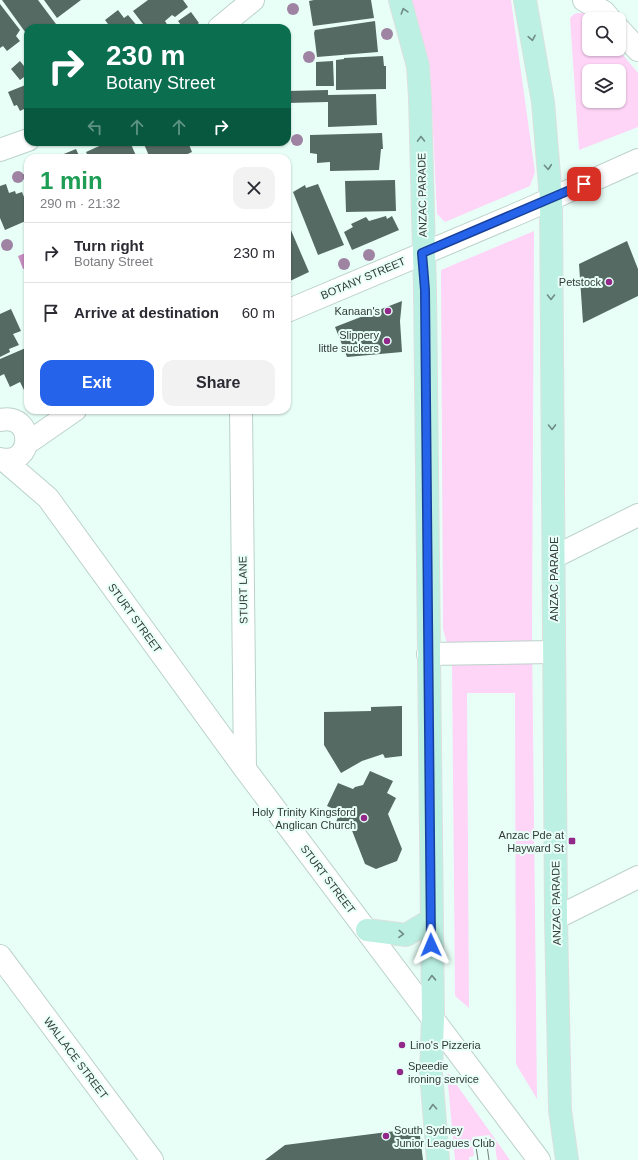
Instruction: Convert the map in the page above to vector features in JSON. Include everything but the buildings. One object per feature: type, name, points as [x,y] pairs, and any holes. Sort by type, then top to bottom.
[{"type":"main road","name":"ANZAC PARADE","points":[[400,0],[413,45],[419,82],[422,253],[425,296],[433,1018],[431,1073],[438,1160]]},
{"type":"main road","name":"ANZAC PARADE","points":[[525,0],[543,102],[550,199],[556,918],[560,1110],[567,1160]]},
{"type":"main road","points":[[367,930],[406,935],[431,920]]},
{"type":"street","points":[[224,24],[253,0]]},
{"type":"street","points":[[584,0],[604,12]]},
{"type":"street","points":[[626,37],[638,50]]},
{"type":"street","points":[[0,150],[24,141]]},
{"type":"street","name":"BOTANY STREET","points":[[291,309],[638,160]]},
{"type":"street","points":[[4,419],[46,414]]},
{"type":"street","points":[[2,459],[10,460],[20,455],[26,445],[68,414]]},
{"type":"street","name":"STURT LANE","points":[[241,414],[245,769]]},
{"type":"street","name":"STURT STREET","points":[[4,419],[22,427],[26,432],[26,445],[48,498],[245,769],[540,1160]]},
{"type":"street","name":"STURT STREET","points":[[2,459],[48,498]]},
{"type":"street","points":[[554,557],[638,515]]},
{"type":"street","points":[[428,654],[554,652]]},
{"type":"street","points":[[556,918],[638,877]]},
{"type":"street","name":"WALLACE STREET","points":[[0,956],[152,1160]]},
{"type":"shaded area","points":[[412,0],[511,0],[535,172],[530,186],[445,222],[437,214],[430,66]]},
{"type":"shaded area","points":[[582,13],[582,56],[624,56],[638,73],[638,127],[579,150],[570,18],[574,14]]},
{"type":"shaded area","points":[[534,231],[532,636],[537,1099],[516,1064],[515,693],[467,693],[469,1008],[455,996],[452,662],[443,629],[441,270]]},
{"type":"shaded area","points":[[24,254],[24,269],[23,269],[18,256]]},
{"type":"shaded area","points":[[447,1074],[449,1074],[510,1160],[497,1160],[494,1139],[490,1139],[490,1135],[472,1137],[474,1156],[469,1157],[469,1160],[455,1160]]},
{"type":"tram line","points":[[486,1138],[489,1160]]},
{"type":"tram line","points":[[475,1140],[478,1160]]},
{"type":"place","name":"Petstock","points":[[609,282]]},
{"type":"place","name":"Kanaan's","points":[[388,311]]},
{"type":"place","name":"Slippery little suckers","points":[[387,341]]},
{"type":"place","name":"Holy Trinity Kingsford Anglican Church","points":[[364,818]]},
{"type":"place","name":"Anzac Pde at Hayward St","points":[[572,841]]},
{"type":"place","name":"Lino's Pizzeria","points":[[402,1045]]},
{"type":"place","name":"Speedie ironing service","points":[[400,1072]]},
{"type":"place","name":"South Sydney Junior Leagues Club","points":[[386,1136]]},
{"type":"route","points":[[431,945],[425,290],[422,253],[584,184]]}]
